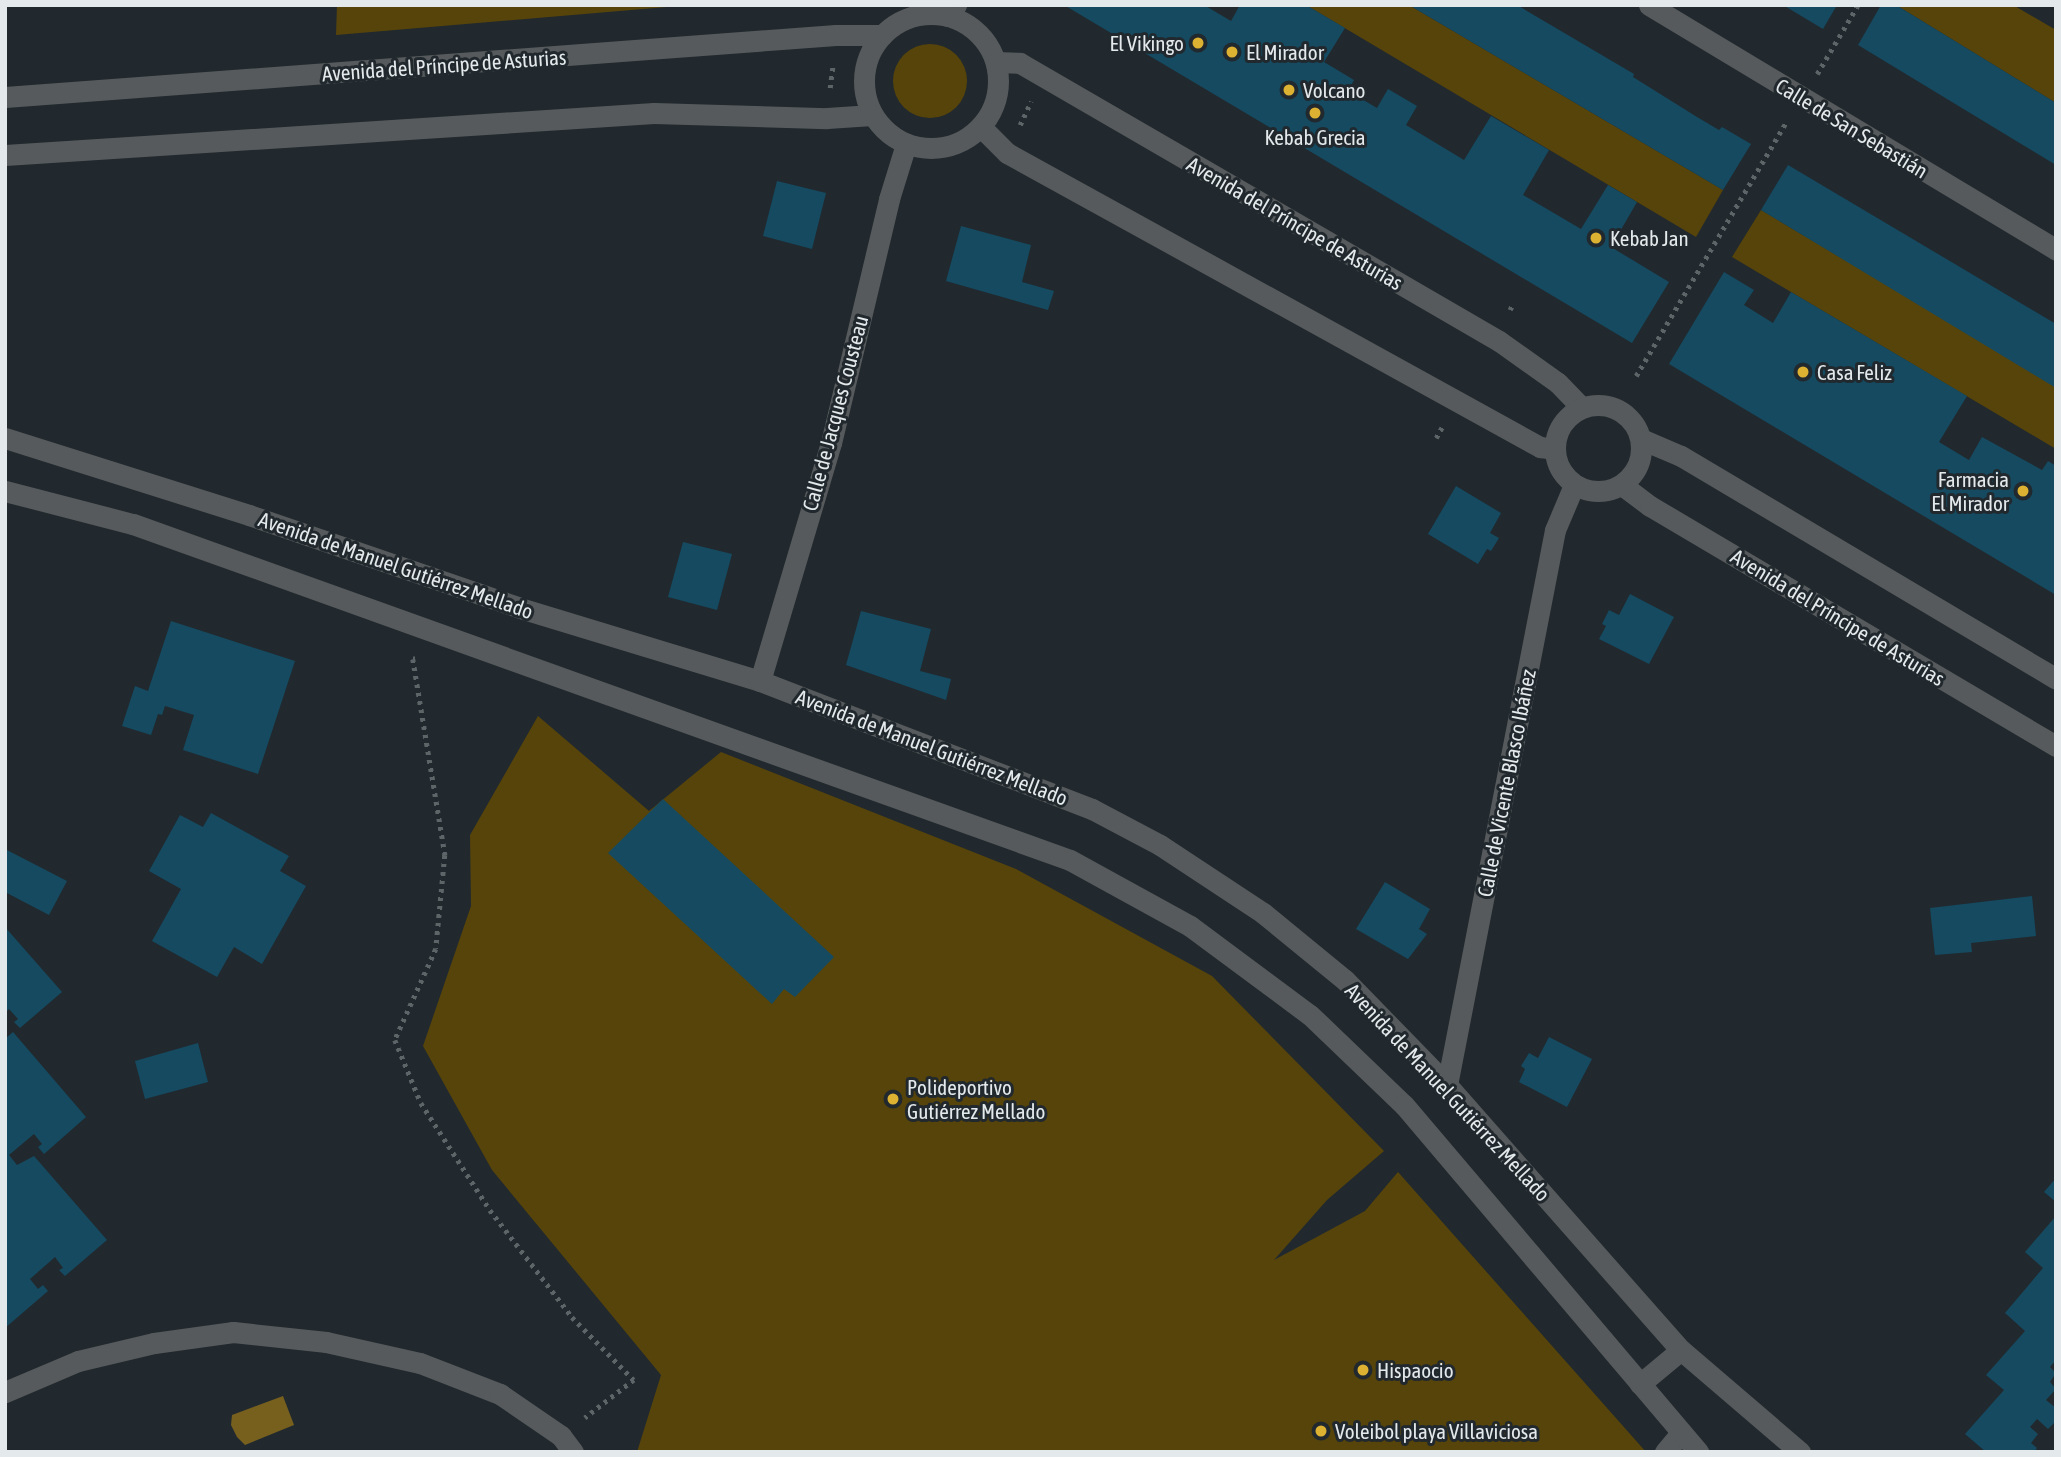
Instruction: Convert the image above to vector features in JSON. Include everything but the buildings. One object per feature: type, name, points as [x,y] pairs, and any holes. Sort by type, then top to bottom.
[{"type":"street","name":"Calle de San Sebastián","points":[[1649,5],[2056,250]]},
{"type":"street","points":[[952,11],[986,42],[996,62],[999,85],[993,107],[981,127],[965,140],[946,147],[926,148],[906,144],[887,132],[872,114],[865,94],[864,73],[870,53],[882,35],[912,17],[952,11]]},
{"type":"street","name":"Avenida del Príncipe de Asturias","points":[[5,97],[836,35],[882,35]]},
{"type":"street","name":"Avenida del Príncipe de Asturias","points":[[996,62],[1020,63],[1499,341],[1558,383],[1581,407]]},
{"type":"street","points":[[5,155],[654,113],[827,118],[872,114]]},
{"type":"street","points":[[981,127],[1007,153],[1539,447],[1554,449]]},
{"type":"street","name":"Calle de Jacques Cousteau","points":[[760,681],[831,443],[889,199],[906,144]]},
{"type":"street","points":[[1602,404],[1623,412],[1634,423],[1641,439],[1641,456],[1635,472],[1622,485],[1600,491],[1574,485],[1558,467],[1554,449],[1560,425],[1581,407],[1602,404]]},
{"type":"street","name":"Avenida de Manuel Gutiérrez Mellado","points":[[5,438],[249,515],[520,608],[760,681],[1092,810],[1160,845],[1263,913],[1345,980],[1447,1085],[1681,1350],[1800,1452]]},
{"type":"street","points":[[1641,439],[1681,456],[2056,679]]},
{"type":"street","name":"Calle de Vicente Blasco Ibáñez","points":[[1447,1085],[1555,530],[1574,485]]},
{"type":"street","name":"Avenida del Príncipe de Asturias","points":[[1622,485],[1650,506],[2056,746]]},
{"type":"street","name":"Avenida de Manuel Gutiérrez Mellado","points":[[5,491],[146,529],[1057,856],[1094,873],[1190,926],[1310,1014],[1404,1105],[1698,1452]]},
{"type":"street","points":[[5,1392],[78,1362],[154,1343],[233,1332],[326,1342],[420,1363],[500,1394],[567,1444]]},
{"type":"street","points":[[1640,1384],[1681,1350]]},
{"type":"street","points":[[1665,1452],[1681,1433]]},
{"type":"path","points":[[1816,75],[1858,5]]},
{"type":"path","points":[[830,91],[834,58]]},
{"type":"path","points":[[1019,127],[1036,91]]},
{"type":"path","points":[[1636,376],[1791,115]]},
{"type":"path","points":[[1510,310],[1513,303]]},
{"type":"path","points":[[425,663],[413,659],[445,855],[436,949],[395,1040],[421,1103],[490,1210],[572,1317],[634,1380],[567,1444]]},
{"type":"shaded area","points":[[337,5],[690,5],[336,35]]},
{"type":"shaded area","points":[[1306,5],[1409,5],[1723,190],[1696,237]]},
{"type":"shaded area","points":[[1896,5],[2013,5],[2056,30],[2056,103]]},
{"type":"shaded area","points":[[930,44],[951,50],[961,60],[967,81],[961,102],[951,112],[930,118],[909,112],[899,102],[893,81],[899,60],[909,50]]},
{"type":"shaded area","points":[[1761,210],[2053,384],[2056,388],[2056,449],[1732,257]]},
{"type":"shaded area","name":"Polideportivo Gutiérrez Mellado","points":[[538,716],[649,811],[721,752],[1016,869],[1212,976],[1384,1151],[1327,1200],[1274,1260],[1365,1211],[1398,1172],[1646,1452],[637,1452],[661,1375],[492,1170],[423,1046],[471,906],[470,835]]},
{"type":"shaded area","points":[[283,1396],[294,1425],[245,1445],[231,1425],[232,1415]]},
{"type":"place","name":"El Vikingo","points":[[1198,43]]},
{"type":"place","name":"El Mirador","points":[[1232,52]]},
{"type":"place","name":"Volcano","points":[[1289,90]]},
{"type":"place","name":"Kebab Grecia","points":[[1315,113]]},
{"type":"place","name":"Kebab Jan","points":[[1596,238]]},
{"type":"place","name":"Casa Feliz","points":[[1803,372]]},
{"type":"place","name":"Farmacia El Mirador","points":[[2023,491]]},
{"type":"place","name":"Polideportivo Gutiérrez Mellado","points":[[893,1099]]},
{"type":"place","name":"Hispaocio","points":[[1363,1370]]},
{"type":"place","name":"Voleibol playa Villaviciosa","points":[[1321,1431]]}]
